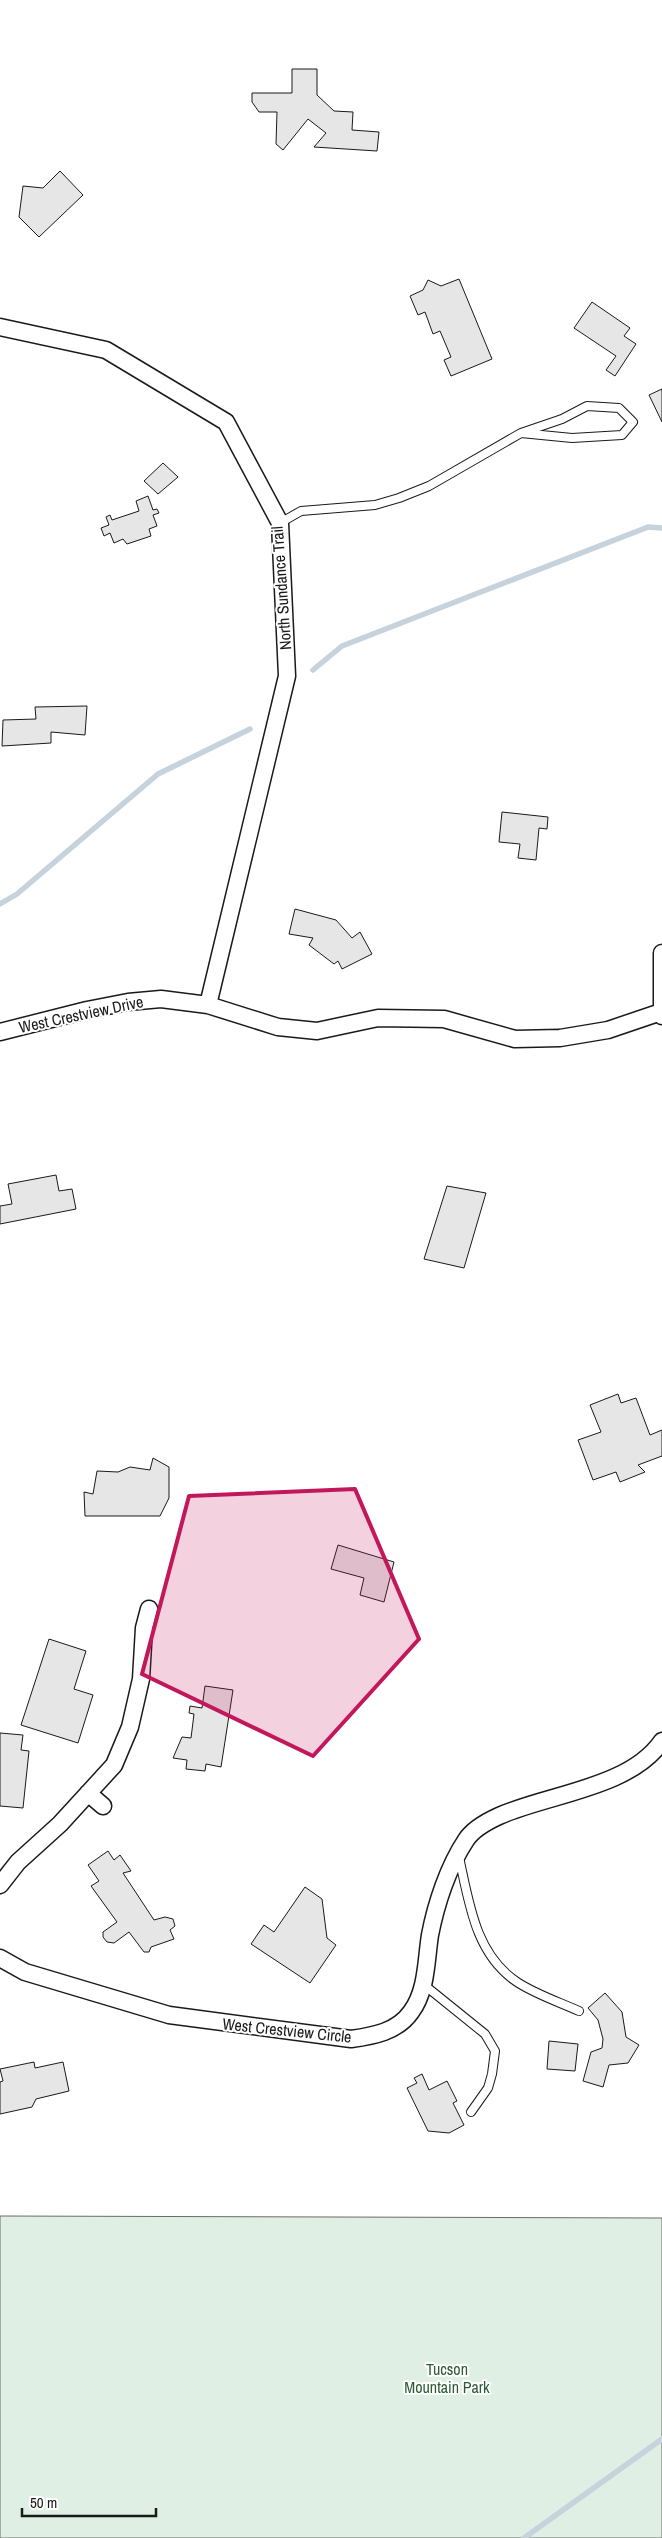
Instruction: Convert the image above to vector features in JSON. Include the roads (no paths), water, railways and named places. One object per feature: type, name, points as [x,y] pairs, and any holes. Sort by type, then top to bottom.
[{"type":"street","name":"North Sundance Trail","points":[[0,327],[106,350],[226,422],[280,523],[287,676],[208,1005]]},
{"type":"street","points":[[662,953],[662,1014]]},
{"type":"street","name":"West Crestview Drive","points":[[0,1032],[128,1002],[161,999],[208,1005],[278,1027],[317,1031],[378,1018],[444,1019],[515,1039],[560,1038],[608,1030],[662,1014]]},
{"type":"street","points":[[0,1886],[18,1862],[60,1824],[114,1766],[130,1727],[141,1679],[144,1628],[149,1609]]},
{"type":"street","name":"West Crestview Circle","points":[[0,1958],[25,1972],[169,2015],[351,2039],[376,2036],[395,2027],[412,2012],[423,1984],[432,1925],[440,1898],[458,1853],[467,1838],[487,1822],[520,1806],[597,1785],[611,1779],[657,1749],[662,1741]]},
{"type":"street","points":[[88,1793],[102,1806]]},
{"type":"lane","points":[[280,523],[301,511],[375,505],[399,498],[429,486],[521,432],[562,419],[587,406],[618,408],[633,422],[622,435],[572,438],[521,432]]},
{"type":"lane","points":[[458,1853],[472,1917],[485,1947],[498,1966],[518,1983],[579,2011]]},
{"type":"lane","points":[[423,1984],[485,2034],[495,2051],[488,2088],[470,2112]]},
{"type":"waterway","points":[[313,670],[342,646],[648,527],[662,528]]},
{"type":"waterway","points":[[0,904],[17,894],[158,774],[250,729]]},
{"type":"waterway","points":[[524,2538],[662,2439]]},
{"type":"park label","name":"Tucson Mountain Park","points":[[447,2378]]}]
